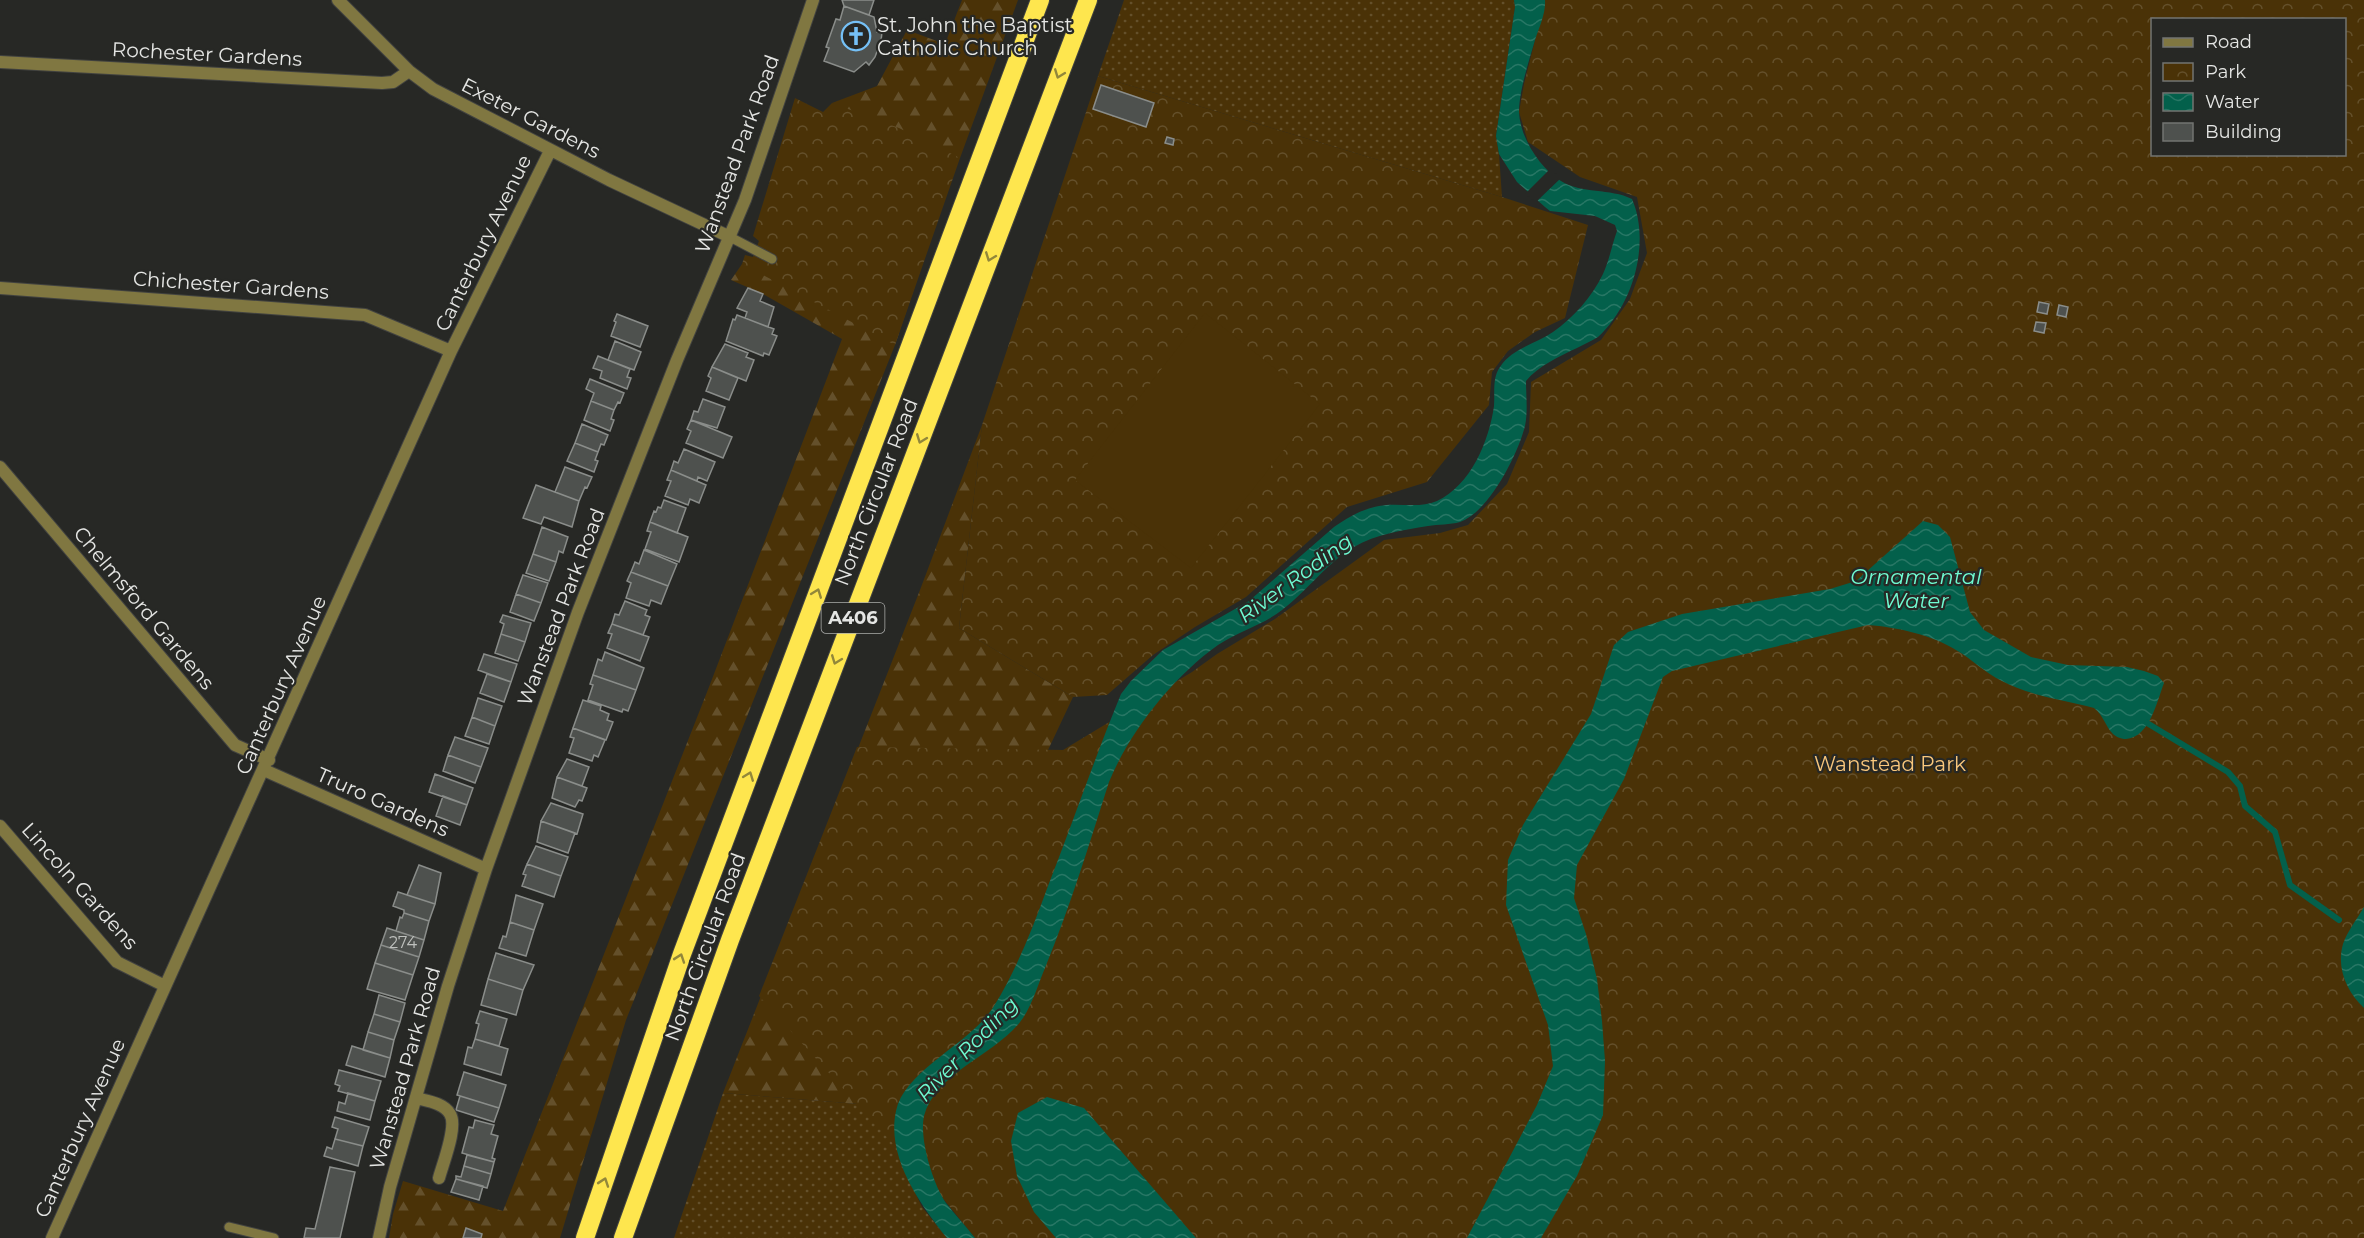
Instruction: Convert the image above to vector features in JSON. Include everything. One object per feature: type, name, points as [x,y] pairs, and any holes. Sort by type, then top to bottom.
[{"type":"highway","name":"North Circular Road","points":[[585,1238],[682,954],[1040,0]]},
{"type":"highway","name":"North Circular Road","points":[[623,1238],[730,940],[1088,0]]},
{"type":"street","name":"Exeter Gardens","points":[[338,0],[409,71],[433,89],[550,151],[730,237]]},
{"type":"street","name":"Wanstead Park Road","points":[[379,1238],[390,1187],[448,986],[486,869],[578,612],[677,360],[730,237],[813,0]]},
{"type":"street","name":"Rochester Gardens","points":[[0,62],[382,83],[393,82],[409,71]]},
{"type":"street","name":"Canterbury Avenue","points":[[52,1238],[451,351],[550,151]]},
{"type":"street","name":"Chichester Gardens","points":[[0,288],[365,315],[451,351]]},
{"type":"street","name":"Chelmsford Gardens","points":[[0,467],[235,745],[266,765]]},
{"type":"street","name":"Truro Gardens","points":[[266,765],[486,869]]},
{"type":"street","name":"Lincoln Gardens","points":[[0,826],[117,962],[165,986]]},
{"type":"street","points":[[416,1098],[438,1104],[450,1113],[453,1127],[439,1178]]},
{"type":"lane","points":[[730,237],[772,259]]},
{"type":"lane","points":[[229,1227],[274,1238]]},
{"type":"green space","points":[[962,0],[1018,0],[960,158],[922,155],[832,103],[877,86],[907,30],[945,44]]},
{"type":"green space","points":[[1124,0],[1514,0],[1515,7],[1496,136],[1502,197],[1098,76]]},
{"type":"green space","name":"Wanstead Park","points":[[1545,0],[2364,0],[2364,1238],[975,1238],[945,1201],[759,996],[857,747],[1063,750],[1275,619],[1384,540],[1440,533],[1468,525],[1507,484],[1529,432],[1531,382],[1601,340],[1630,299],[1647,253],[1637,197],[1580,177],[1528,142],[1519,112]]},
{"type":"green space","points":[[1098,76],[1588,225],[1565,318],[1535,332],[1508,351],[1492,372],[1489,405],[1427,482],[1347,507],[1246,597],[1153,655],[1107,695],[1073,697],[959,628],[982,425]]},
{"type":"green space","points":[[795,98],[823,112],[832,103],[899,128],[960,158],[895,345],[742,264],[745,255],[753,257],[759,241],[753,236]]},
{"type":"green space","points":[[952,176],[895,345],[626,1020],[560,1238],[389,1238],[393,1214],[403,1181],[503,1211],[709,687],[842,339],[763,294],[731,280],[742,264],[768,268]]},
{"type":"green space","points":[[1205,313],[1320,404],[1191,568],[1075,480]]},
{"type":"green space","points":[[982,425],[959,628],[1073,697],[1033,782],[896,1107],[723,1093],[920,590]]},
{"type":"green space","points":[[723,1093],[896,1107],[903,1167],[922,1207],[947,1238],[674,1238]]},
{"type":"water","name":"River Roding","points":[[1514,0],[1545,0],[1521,95],[1519,112],[1523,132],[1532,151],[1561,181],[1577,188],[1614,193],[1632,199],[1640,235],[1639,254],[1629,291],[1621,308],[1598,337],[1550,362],[1526,381],[1526,421],[1516,451],[1501,481],[1471,516],[1456,523],[1390,533],[1354,547],[1336,560],[1282,610],[1226,640],[1201,658],[1154,706],[1129,744],[1109,782],[1063,922],[1027,1012],[1012,1031],[941,1087],[931,1100],[924,1116],[925,1149],[936,1185],[946,1203],[975,1238],[947,1238],[916,1195],[901,1162],[894,1128],[896,1111],[902,1096],[912,1082],[984,1019],[1002,992],[1030,932],[1121,694],[1163,650],[1249,601],[1344,520],[1373,507],[1430,503],[1449,494],[1469,473],[1483,447],[1492,419],[1497,371],[1511,355],[1553,332],[1568,320],[1588,299],[1599,283],[1617,231],[1615,225],[1595,216],[1550,211],[1517,182],[1499,154],[1496,136],[1515,7]]},
{"type":"water","name":"Ornamental Water","points":[[1923,521],[1938,525],[1950,537],[1970,612],[1984,630],[2031,657],[2068,665],[2127,667],[2158,676],[2164,683],[2147,725],[2134,737],[2119,738],[2110,731],[2094,708],[2013,686],[1996,678],[1962,654],[1936,640],[1879,626],[1868,625],[1672,671],[1663,677],[1624,779],[1577,865],[1574,898],[1597,979],[1602,1021],[1605,1061],[1603,1115],[1577,1176],[1541,1238],[1467,1238],[1537,1105],[1553,1066],[1548,1025],[1506,905],[1508,860],[1523,825],[1591,714],[1614,645],[1628,632],[1682,614],[1830,589],[1856,581]]},
{"type":"water","points":[[2364,907],[2364,1008],[2344,979],[2341,953],[2345,939]]},
{"type":"water","points":[[1047,1097],[1084,1108],[1196,1238],[1056,1238],[1034,1212],[1017,1176],[1011,1141],[1018,1113]]},
{"type":"pier","points":[[1550,169],[1561,178],[1536,202],[1525,194]]},
{"type":"building","points":[[842,0],[874,0],[869,15],[844,6]]},
{"type":"building","name":"St. John the Baptist Catholic Church","points":[[844,6],[874,17],[877,32],[882,32],[875,57],[869,65],[866,62],[854,72],[824,61],[829,48],[826,47],[836,19],[840,20]]},
{"type":"building","points":[[1101,85],[1154,103],[1146,127],[1093,109]]},
{"type":"building","points":[[1167,137],[1174,139],[1173,145],[1165,143]]},
{"type":"building","points":[[748,288],[763,294],[760,301],[774,307],[768,327],[745,318],[747,312],[737,308]]},
{"type":"building","points":[[2039,302],[2049,304],[2047,314],[2037,312]]},
{"type":"building","points":[[2059,305],[2068,307],[2066,317],[2057,315]]},
{"type":"building","points":[[617,314],[648,326],[640,347],[611,336]]},
{"type":"building","points":[[737,315],[774,329],[772,334],[777,336],[769,355],[764,353],[763,356],[726,341],[733,319],[735,320]]},
{"type":"building","points":[[2036,322],[2046,323],[2044,333],[2034,331]]},
{"type":"building","points":[[615,341],[641,352],[634,370],[608,360]]},
{"type":"building","points":[[725,344],[748,353],[746,357],[754,360],[746,381],[712,367]]},
{"type":"building","points":[[598,356],[630,369],[627,377],[631,378],[627,389],[600,378],[602,371],[593,368]]},
{"type":"building","points":[[712,367],[738,378],[729,400],[706,391]]},
{"type":"building","points":[[590,379],[624,393],[614,410],[591,401],[594,393],[586,389]]},
{"type":"building","points":[[703,399],[725,407],[717,428],[691,420],[694,411],[698,412]]},
{"type":"building","points":[[591,401],[614,410],[611,419],[614,420],[610,431],[584,420]]},
{"type":"building","points":[[691,420],[732,437],[723,458],[686,443],[691,431],[687,429]]},
{"type":"building","points":[[582,424],[608,435],[598,452],[575,443]]},
{"type":"building","points":[[575,443],[598,452],[594,472],[567,461]]},
{"type":"building","points":[[684,449],[715,462],[707,481],[698,477],[697,481],[671,470],[674,461],[678,463]]},
{"type":"building","points":[[565,467],[592,477],[579,501],[555,492]]},
{"type":"building","points":[[671,470],[706,485],[699,503],[690,499],[688,505],[665,496],[671,481],[667,480]]},
{"type":"building","points":[[536,485],[579,501],[572,527],[544,517],[541,524],[523,518]]},
{"type":"building","points":[[664,500],[686,508],[677,533],[650,522],[654,511],[656,512],[658,507],[661,508]]},
{"type":"building","points":[[650,522],[688,537],[679,562],[645,549],[651,532],[647,531]]},
{"type":"building","points":[[542,527],[568,537],[563,553],[559,551],[556,562],[533,554]]},
{"type":"building","points":[[644,550],[677,564],[668,586],[631,572],[635,562],[639,564]]},
{"type":"building","points":[[533,554],[556,562],[549,581],[526,573]]},
{"type":"building","points":[[631,572],[668,586],[661,604],[651,600],[649,606],[626,598],[631,583],[627,581]]},
{"type":"building","points":[[523,575],[548,583],[541,603],[516,594]]},
{"type":"building","points":[[516,594],[541,603],[534,621],[510,612]]},
{"type":"building","points":[[625,601],[647,610],[645,615],[650,617],[643,635],[612,624],[615,614],[619,615]]},
{"type":"building","points":[[503,615],[531,623],[525,642],[501,634],[504,624],[500,622]]},
{"type":"building","points":[[612,624],[649,637],[640,661],[607,648],[612,634],[608,633]]},
{"type":"building","points":[[501,634],[525,642],[518,661],[495,653]]},
{"type":"building","points":[[605,652],[644,668],[636,690],[593,675],[598,659],[602,661]]},
{"type":"building","points":[[484,654],[517,664],[511,682],[478,670]]},
{"type":"building","points":[[487,674],[511,682],[504,702],[480,693]]},
{"type":"building","points":[[593,675],[636,690],[628,711],[623,709],[622,712],[588,700],[593,685],[590,684]]},
{"type":"building","points":[[478,698],[502,706],[495,726],[472,717]]},
{"type":"building","points":[[583,700],[601,706],[600,710],[609,714],[607,720],[613,722],[606,740],[573,728]]},
{"type":"building","points":[[472,717],[495,726],[489,744],[465,736]]},
{"type":"building","points":[[573,728],[605,740],[598,757],[594,755],[592,761],[569,753],[574,738],[570,737]]},
{"type":"building","points":[[455,737],[488,748],[481,767],[448,755]]},
{"type":"building","points":[[448,755],[481,767],[475,783],[443,771]]},
{"type":"building","points":[[567,759],[589,767],[582,786],[557,777]]},
{"type":"building","points":[[435,774],[473,788],[467,805],[429,792]]},
{"type":"building","points":[[557,777],[587,788],[582,801],[579,800],[575,807],[552,798]]},
{"type":"building","points":[[443,796],[467,805],[460,825],[436,816]]},
{"type":"building","points":[[551,803],[583,814],[577,834],[541,821]]},
{"type":"building","points":[[541,821],[575,833],[568,853],[537,842]]},
{"type":"building","points":[[536,846],[568,857],[561,876],[527,864]]},
{"type":"building","points":[[527,864],[561,876],[554,897],[522,886]]},
{"type":"building","points":[[419,865],[441,873],[435,904],[407,895]]},
{"type":"building","points":[[398,892],[435,904],[429,921],[404,913],[404,910],[393,906]]},
{"type":"building","points":[[516,895],[543,904],[534,930],[510,922]]},
{"type":"building","points":[[404,913],[429,921],[424,940],[396,931],[400,917],[402,918]]},
{"type":"building","points":[[510,922],[534,930],[526,956],[499,948],[503,936],[506,937]]},
{"type":"building","points":[[387,928],[424,940],[419,957],[381,945]]},
{"type":"building","points":[[381,945],[419,957],[413,975],[375,963]]},
{"type":"building","points":[[496,953],[534,965],[523,990],[488,979]]},
{"type":"building","points":[[375,963],[413,975],[405,1000],[367,989]]},
{"type":"building","points":[[488,979],[523,990],[516,1015],[481,1005]]},
{"type":"building","points":[[379,995],[405,1003],[400,1022],[374,1014]]},
{"type":"building","points":[[480,1011],[507,1019],[499,1046],[475,1039],[479,1024],[476,1023]]},
{"type":"building","points":[[374,1014],[400,1022],[394,1040],[368,1032]]},
{"type":"building","points":[[368,1032],[394,1040],[390,1058],[363,1050]]},
{"type":"building","points":[[475,1039],[508,1049],[501,1075],[464,1064],[468,1047],[472,1048]]},
{"type":"building","points":[[352,1046],[390,1058],[385,1077],[346,1065]]},
{"type":"building","points":[[339,1070],[381,1081],[375,1101],[338,1091],[340,1086],[335,1084]]},
{"type":"building","points":[[464,1072],[506,1085],[499,1108],[457,1095]]},
{"type":"building","points":[[348,1093],[375,1101],[370,1120],[337,1111],[339,1102],[345,1104]]},
{"type":"building","points":[[460,1096],[499,1108],[494,1122],[456,1110]]},
{"type":"building","points":[[335,1117],[369,1127],[363,1146],[335,1139],[338,1129],[332,1127]]},
{"type":"building","points":[[475,1120],[494,1125],[491,1134],[498,1136],[492,1158],[495,1159],[494,1162],[462,1153],[469,1127],[473,1128]]},
{"type":"building","points":[[335,1139],[363,1146],[358,1166],[324,1156],[327,1147],[332,1149]]},
{"type":"building","points":[[467,1155],[494,1162],[491,1174],[464,1166]]},
{"type":"building","points":[[464,1166],[491,1174],[487,1188],[456,1179],[456,1176],[461,1177]]},
{"type":"building","points":[[330,1167],[355,1172],[340,1238],[304,1238],[306,1228],[315,1229]]},
{"type":"building","points":[[456,1179],[483,1186],[479,1200],[451,1192]]},
{"type":"building","points":[[466,1228],[482,1234],[481,1238],[463,1238]]},
{"type":"waterway","points":[[2147,723],[2228,772],[2240,786],[2245,806],[2275,832],[2290,885],[2339,920]]},
{"type":"place","name":"St. John the Baptist Catholic Church","points":[[856,36]]}]
